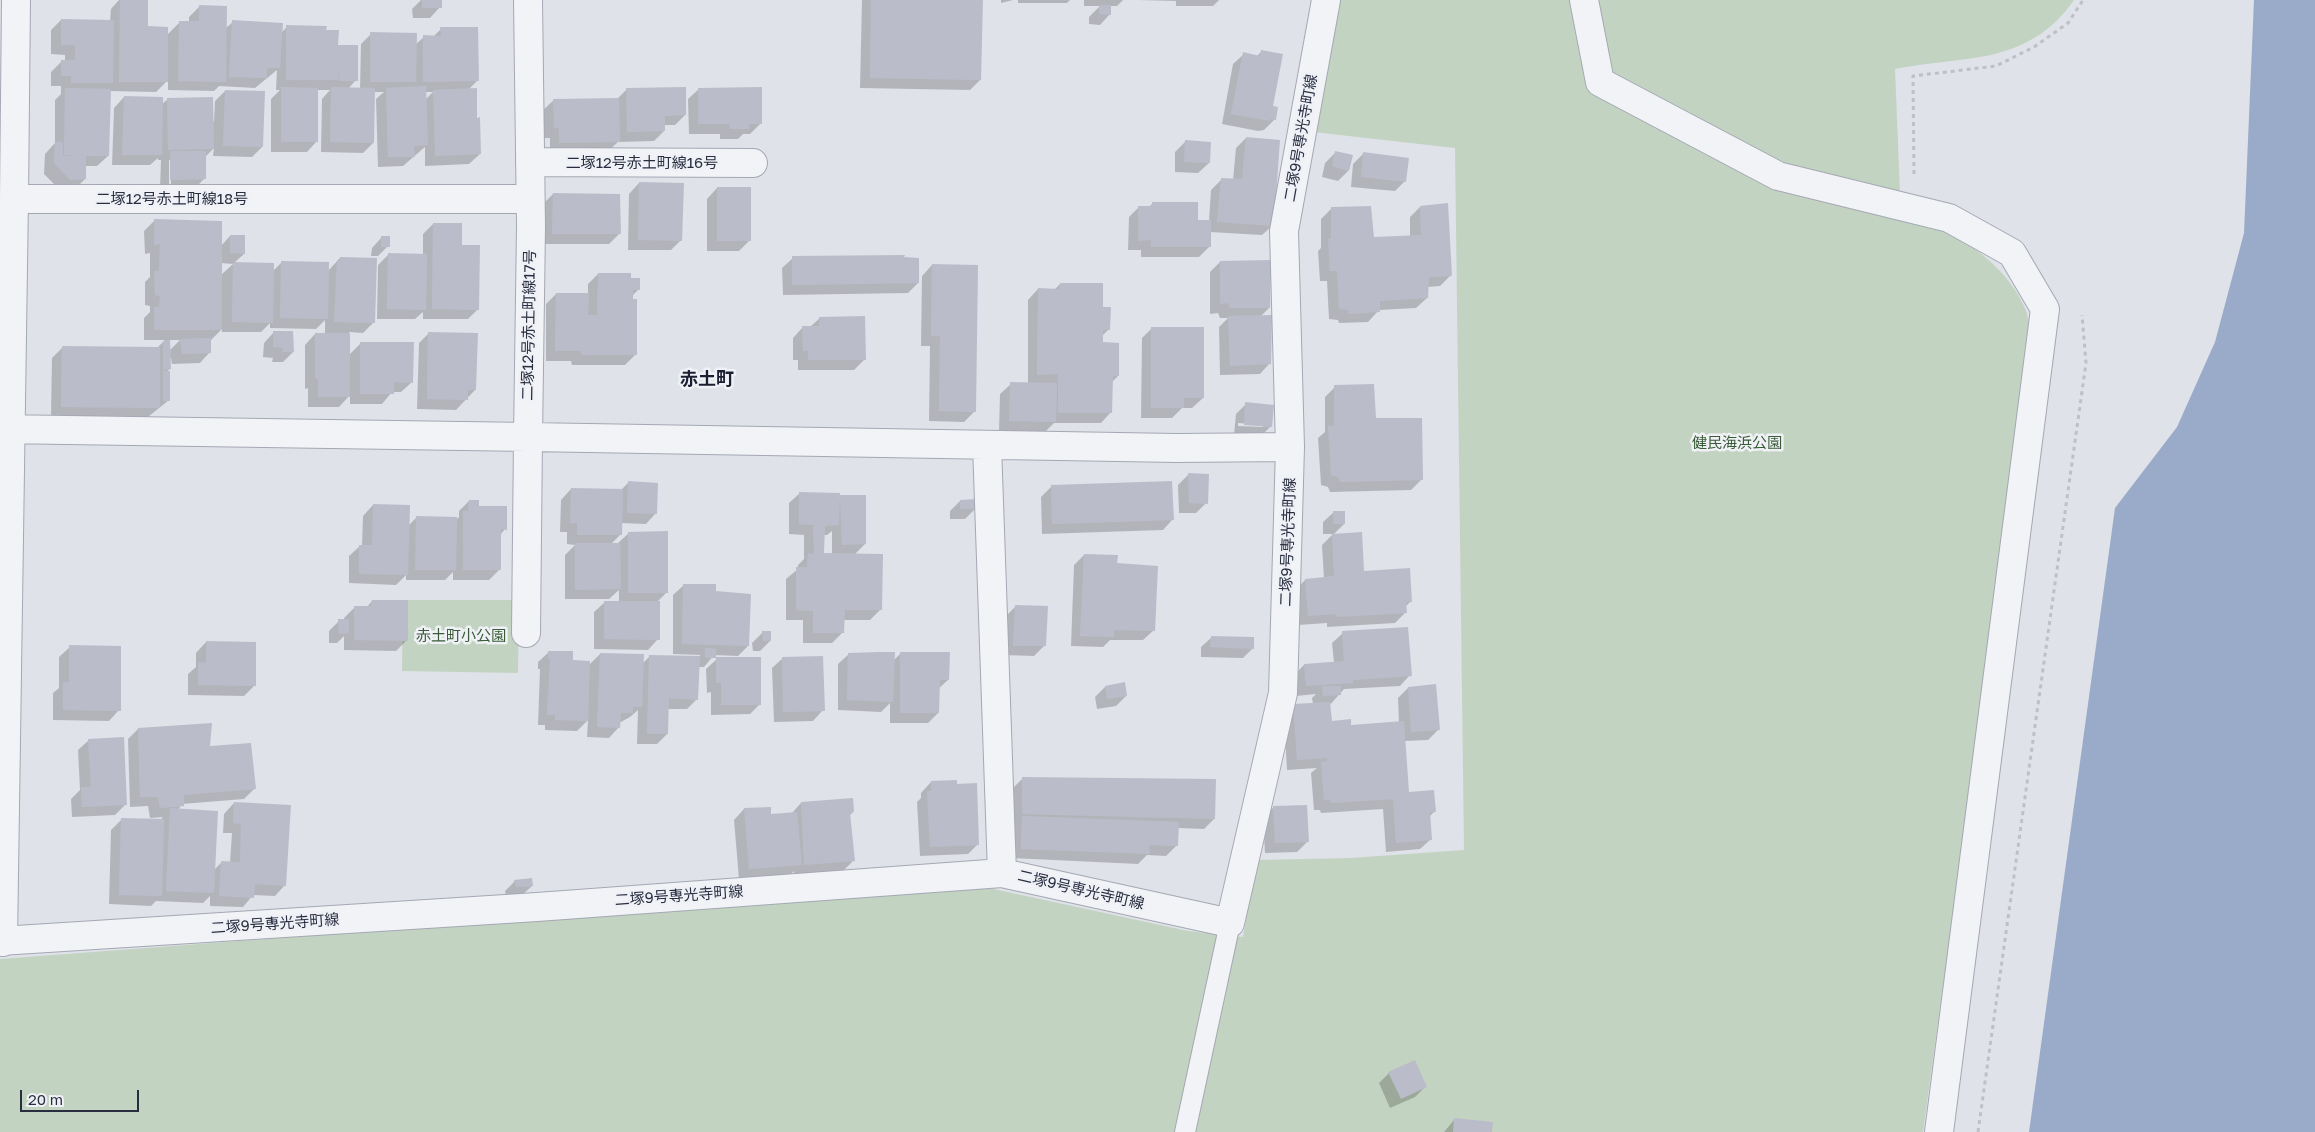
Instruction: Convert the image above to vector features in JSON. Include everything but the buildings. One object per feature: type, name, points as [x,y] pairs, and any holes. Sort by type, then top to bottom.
[{"type":"street","points":[[1,942],[5,429],[14,199],[16,0]]},
{"type":"street","name":"二塚12号赤土町線17号","points":[[526,633],[530,199],[528,0]]},
{"type":"street","name":"二塚9号専光寺町線","points":[[1,942],[537,907],[1002,872],[1230,923],[1283,694],[1290,447],[1284,231],[1326,0]]},
{"type":"street","points":[[1584,0],[1600,82],[1778,176],[1949,218],[2012,253],[2045,309],[1939,1132]]},
{"type":"street","name":"二塚12号赤土町線16号","points":[[530,162],[753,163]]},
{"type":"street","name":"二塚12号赤土町線18号","points":[[14,199],[530,199]]},
{"type":"street","points":[[5,429],[987,445],[1290,447]]},
{"type":"street","points":[[987,445],[1002,872]]},
{"type":"lane","points":[[1185,1132],[1230,923]]},
{"type":"green space","name":"健民海浜公園","points":[[1338,0],[2074,0],[2056,22],[2036,37],[2015,48],[1970,59],[1895,69],[1901,218],[1946,232],[1986,257],[2013,287],[2026,311],[2029,324],[2030,346],[1923,1132],[0,1132],[0,959],[967,886],[989,888],[1188,931],[1243,937],[1256,860],[1351,858],[1464,850],[1455,148],[1313,132]]},
{"type":"green space","name":"赤土町小公園","points":[[403,600],[519,600],[518,673],[402,671]]},
{"type":"water","points":[[2254,0],[2315,0],[2315,1132],[2029,1132],[2115,508],[2177,427],[2215,342],[2244,233]]},
{"type":"district","name":"赤土町","points":[[707,379]]}]
